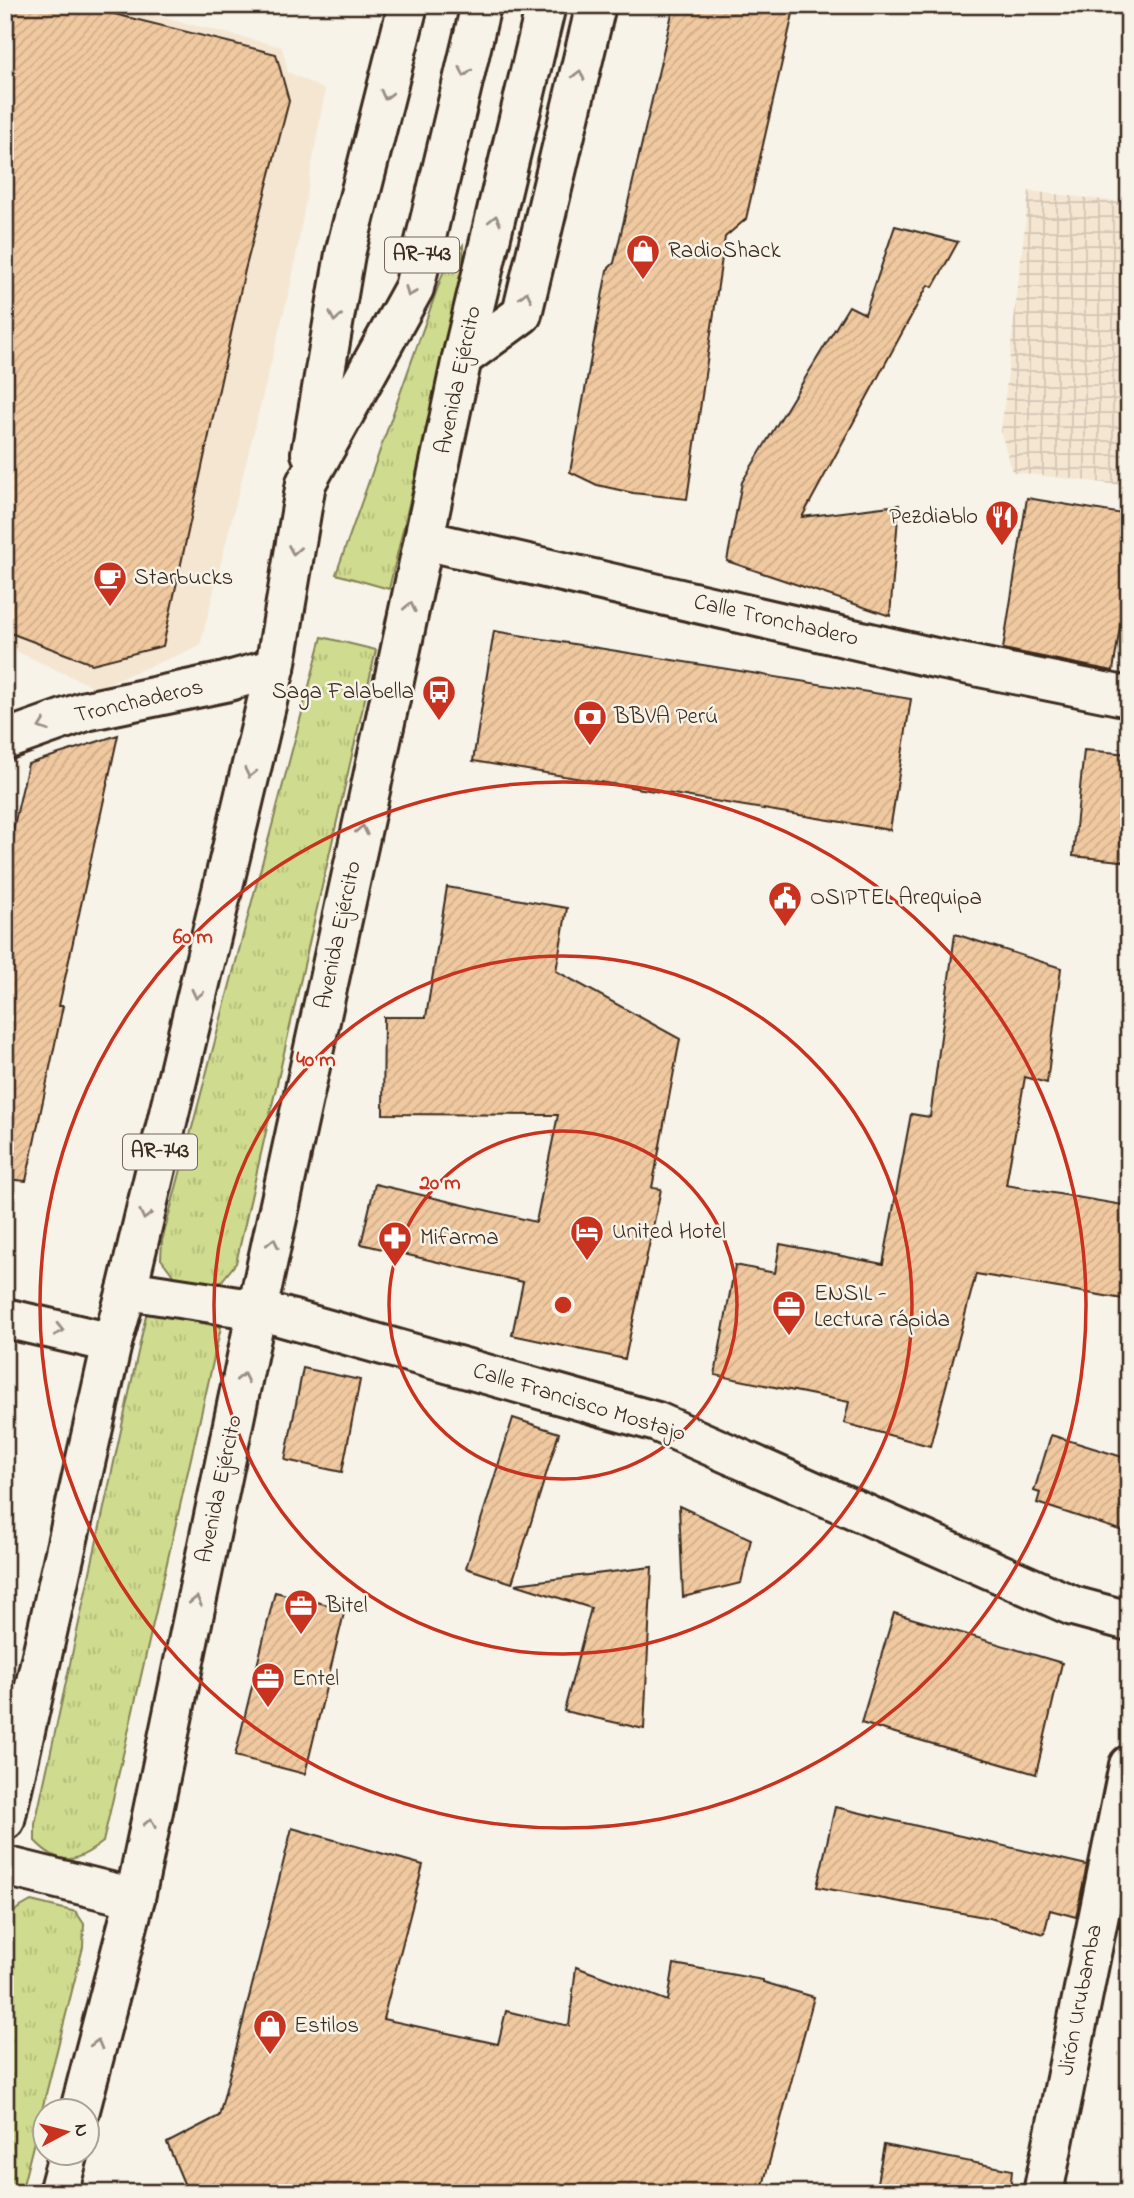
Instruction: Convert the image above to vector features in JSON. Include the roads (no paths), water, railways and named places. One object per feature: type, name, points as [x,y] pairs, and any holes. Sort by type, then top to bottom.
[{"type":"main road","points":[[306,483],[345,254],[408,5]]},
{"type":"main road","name":"AR-743","points":[[5,1819],[112,1343],[127,1290],[275,668],[306,483],[414,288],[481,5]]},
{"type":"main road","name":"Avenida Ejército","points":[[84,2096],[135,1898],[462,358],[546,5]]},
{"type":"main road","points":[[462,358],[522,314],[596,5]]},
{"type":"main road","name":"Calle Tronchadero","points":[[424,540],[921,655],[1129,696]]},
{"type":"main road","name":"Tronchaderos","points":[[5,740],[86,711],[225,682],[275,668]]},
{"type":"main road","name":"Calle Francisco Mostajo","points":[[127,1290],[258,1310],[657,1422],[1073,1605],[1129,1621]]},
{"type":"main road","points":[[5,1318],[112,1343]]},
{"type":"main road","name":"Jirón Urubamba","points":[[1042,2193],[1129,1765]]},
{"type":"main road","points":[[5,1866],[135,1898]]},
{"type":"main road","points":[[58,2193],[65,2166]]},
{"type":"place","name":"RadioShack","points":[[643,281]]},
{"type":"place","name":"Pezdiablo","points":[[1002,547]]},
{"type":"place","name":"Starbucks","points":[[110,608]]},
{"type":"place","name":"Saga Falabella","points":[[439,722]]},
{"type":"place","name":"BBVA Perú","points":[[590,747]]},
{"type":"place","name":"OSIPTEL Arequipa","points":[[785,928]]},
{"type":"place","name":"United Hotel","points":[[587,1262]]},
{"type":"place","name":"Mifarma","points":[[395,1268]]},
{"type":"place","name":"ENSIL - Lectura rápida","points":[[789,1337]]},
{"type":"place","name":"Bitel","points":[[301,1636]]},
{"type":"place","name":"Entel","points":[[268,1709]]},
{"type":"place","name":"Estilos","points":[[270,2056]]}]
